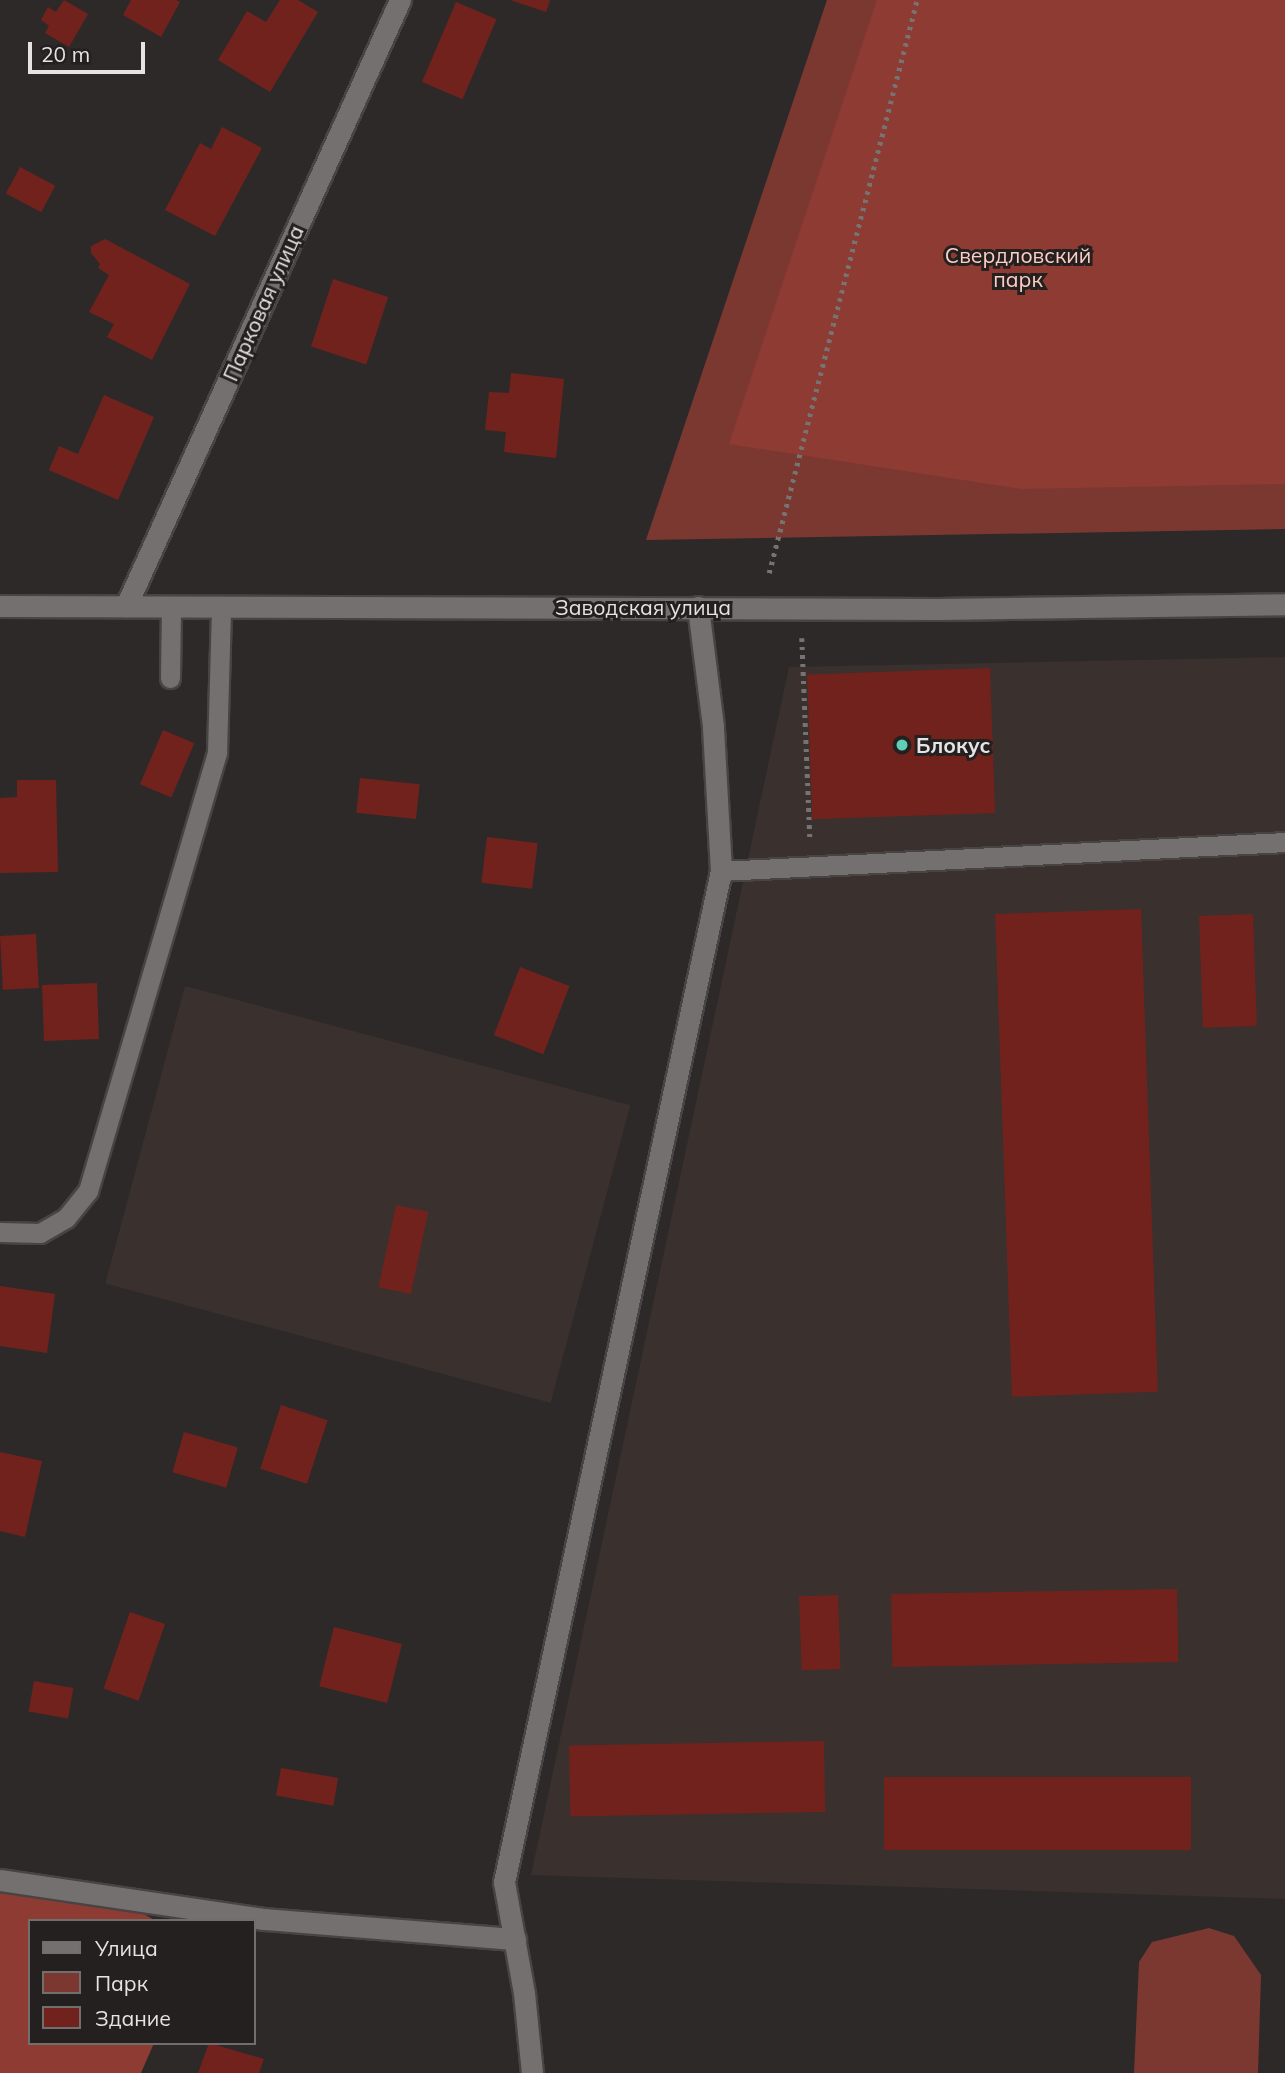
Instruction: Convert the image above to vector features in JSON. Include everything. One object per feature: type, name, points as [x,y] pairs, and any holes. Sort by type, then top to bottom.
[{"type":"street","name":"Парковая улица","points":[[126,606],[400,0]]},
{"type":"street","name":"Заводская улица","points":[[0,606],[1285,604]]},
{"type":"street","points":[[532,2073],[504,1882],[721,871],[713,726],[698,607]]},
{"type":"street","points":[[0,1880],[264,1919],[514,1939]]},
{"type":"lane","points":[[170,678],[171,606]]},
{"type":"lane","points":[[0,1232],[40,1233],[66,1218],[88,1191],[217,753],[221,607]]},
{"type":"lane","points":[[721,871],[1285,842]]},
{"type":"path","points":[[769,573],[917,0]]},
{"type":"path","points":[[802,637],[811,867]]},
{"type":"shaded area","points":[[1285,657],[1285,1899],[531,1875],[789,667]]},
{"type":"shaded area","points":[[185,986],[630,1105],[551,1403],[105,1284]]},
{"type":"green space","name":"Свердловский парк","points":[[827,0],[1285,0],[1285,529],[646,540]]},
{"type":"green space","name":"Свердловский парк","points":[[877,0],[1285,0],[1285,484],[1021,489],[729,444]]},
{"type":"green space","points":[[0,1887],[137,1910],[153,1919],[28,1919],[28,2045],[153,2045],[141,2073],[0,2073]]},
{"type":"green space","points":[[1209,1928],[1234,1936],[1261,1975],[1258,2073],[1134,2073],[1139,1962],[1152,1942]]},
{"type":"building","points":[[64,0],[88,14],[69,47],[45,33],[49,26],[41,20],[48,7],[56,12]]},
{"type":"building","points":[[131,0],[180,2],[161,37],[123,15]]},
{"type":"building","points":[[280,0],[298,0],[318,12],[270,92],[218,60],[247,11],[266,22]]},
{"type":"building","points":[[510,0],[550,0],[546,12]]},
{"type":"building","points":[[456,2],[497,19],[463,99],[422,82]]},
{"type":"building","points":[[222,127],[262,148],[215,236],[165,210],[200,143],[211,149]]},
{"type":"building","points":[[20,167],[55,186],[41,212],[6,193]]},
{"type":"building","points":[[105,239],[190,284],[152,360],[107,337],[114,324],[89,312],[109,275],[98,268],[100,264],[91,253],[91,246]]},
{"type":"building","points":[[333,279],[388,297],[366,364],[311,347]]},
{"type":"building","points":[[511,373],[564,379],[556,458],[504,452],[506,432],[485,430],[489,392],[509,393]]},
{"type":"building","points":[[104,395],[154,417],[118,500],[49,470],[59,446],[78,454]]},
{"type":"building","name":"Блокус","points":[[990,668],[995,813],[812,819],[807,674]]},
{"type":"building","points":[[163,730],[194,743],[171,798],[140,784]]},
{"type":"building","points":[[360,778],[420,784],[416,819],[356,813]]},
{"type":"building","points":[[17,780],[56,780],[58,872],[0,873],[0,798],[17,797]]},
{"type":"building","points":[[487,837],[538,843],[532,889],[481,883]]},
{"type":"building","points":[[1141,909],[1158,1392],[1012,1397],[995,914]]},
{"type":"building","points":[[1253,914],[1257,1026],[1203,1028],[1199,916]]},
{"type":"building","points":[[36,934],[39,988],[3,990],[0,936]]},
{"type":"building","points":[[520,967],[569,986],[543,1054],[494,1035]]},
{"type":"building","points":[[97,983],[99,1039],[44,1041],[42,985]]},
{"type":"building","points":[[396,1205],[428,1212],[411,1294],[379,1287]]},
{"type":"building","points":[[0,1286],[55,1294],[47,1353],[0,1346]]},
{"type":"building","points":[[281,1405],[328,1420],[307,1484],[260,1469]]},
{"type":"building","points":[[184,1432],[238,1447],[226,1488],[172,1472]]},
{"type":"building","points":[[0,1452],[42,1461],[25,1537],[0,1531]]},
{"type":"building","points":[[1177,1589],[1178,1662],[892,1667],[891,1594]]},
{"type":"building","points":[[838,1595],[841,1669],[802,1670],[799,1596]]},
{"type":"building","points":[[130,1612],[165,1624],[139,1701],[104,1689]]},
{"type":"building","points":[[334,1627],[402,1644],[387,1703],[319,1686]]},
{"type":"building","points":[[34,1681],[73,1688],[68,1718],[29,1712]]},
{"type":"building","points":[[824,1741],[825,1812],[570,1816],[569,1745]]},
{"type":"building","points":[[281,1768],[338,1778],[333,1806],[276,1796]]},
{"type":"building","points":[[884,1777],[1191,1777],[1191,1850],[884,1850]]},
{"type":"building","points":[[208,2045],[264,2059],[259,2073],[198,2073]]},
{"type":"place","name":"Блокус","points":[[902,745]]}]
